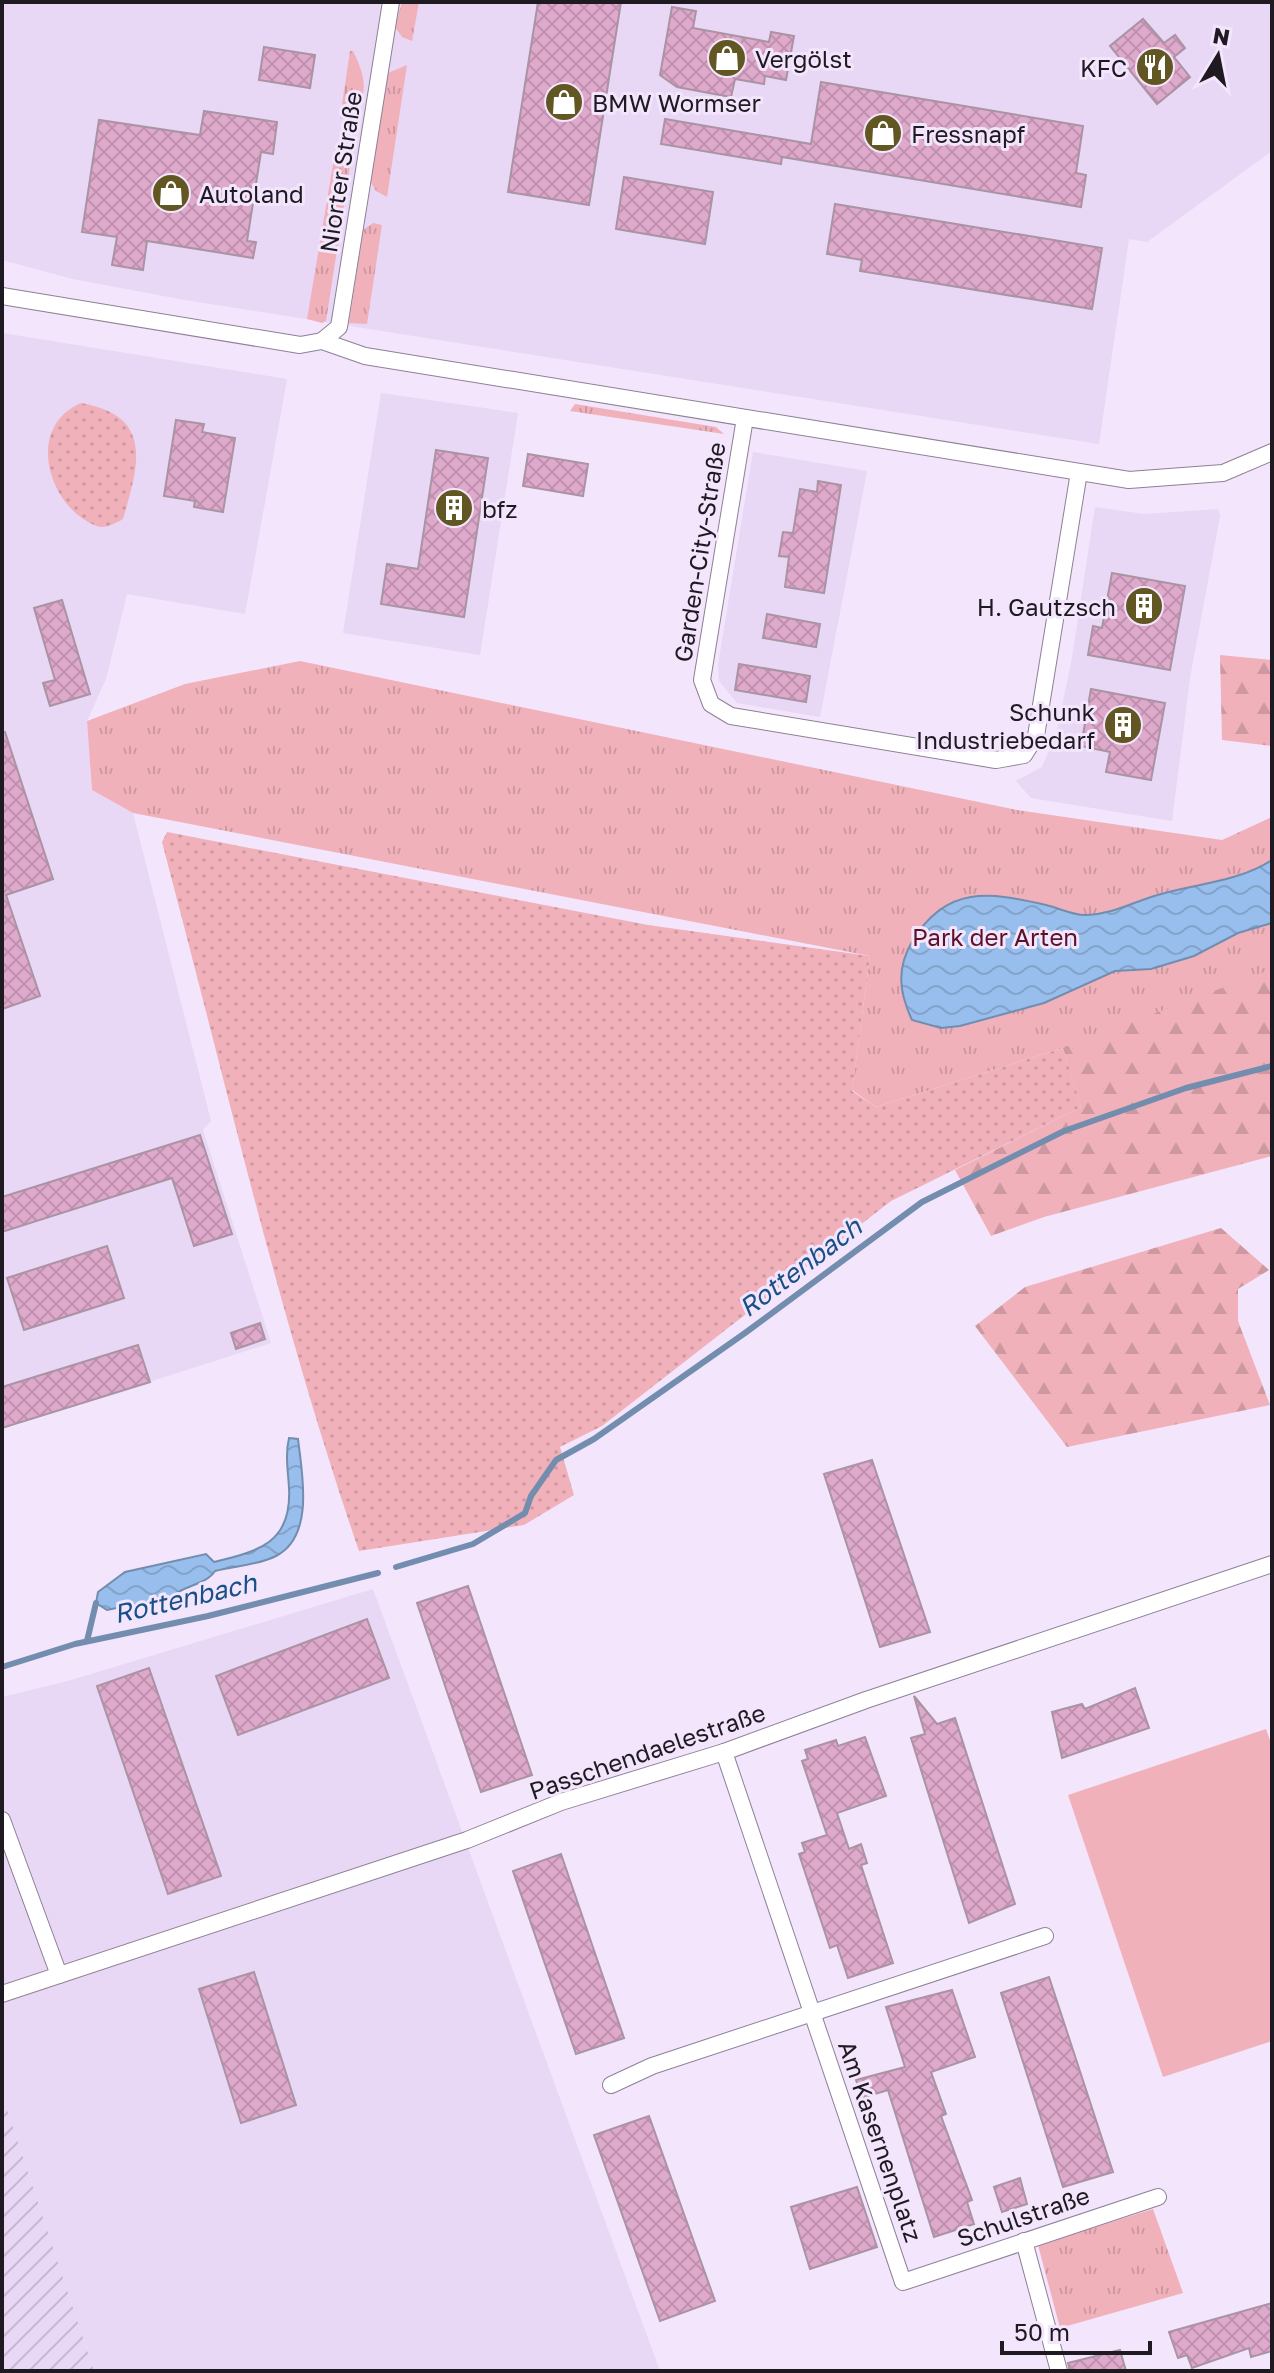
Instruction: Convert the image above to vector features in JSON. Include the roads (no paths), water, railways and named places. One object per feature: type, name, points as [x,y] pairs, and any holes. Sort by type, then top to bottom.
[{"type":"street","name":"Niorter Straße","points":[[322,341],[339,327],[391,2]]},
{"type":"street","name":"Garden-City-Straße","points":[[2,296],[300,345],[322,341],[365,356],[1129,480],[1223,473],[1272,452]]},
{"type":"street","name":"Garden-City-Straße","points":[[745,418],[702,680],[711,704],[731,716],[996,760],[1024,755],[1036,736],[1079,472]]},
{"type":"street","name":"Passchendaelestraße","points":[[2,1994],[467,1840],[561,1802],[724,1752],[866,1700],[1272,1564]]},
{"type":"street","name":"Am Kasernenplatz","points":[[724,1752],[903,2282]]},
{"type":"street","points":[[2,1820],[59,1975]]},
{"type":"street","name":"Am Kasernenplatz","points":[[611,2085],[652,2066],[813,2016],[1045,1936]]},
{"type":"street","name":"Schulstraße","points":[[903,2282],[1158,2197]]},
{"type":"street","points":[[1024,2241],[1059,2371]]},
{"type":"water","points":[[1272,860],[1272,923],[1238,933],[1194,956],[1151,969],[1115,971],[1044,1003],[960,1026],[941,1028],[912,1020],[902,990],[904,960],[926,922],[955,901],[971,897],[1006,897],[1077,914],[1096,914],[1167,892],[1228,879]]},
{"type":"water","points":[[289,1438],[298,1439],[303,1503],[296,1534],[288,1547],[269,1559],[215,1571],[171,1597],[107,1610],[96,1603],[98,1592],[125,1572],[206,1554],[214,1562],[245,1554],[270,1542],[285,1521],[288,1507]]},
{"type":"waterway","name":"Rottenbach","points":[[396,1567],[473,1544],[525,1513],[531,1496],[556,1460],[594,1439],[745,1333],[922,1202],[1064,1131],[1186,1088],[1272,1066]]},
{"type":"waterway","name":"Rottenbach","points":[[2,1667],[75,1644],[208,1616],[378,1573]]},
{"type":"waterway","points":[[87,1641],[96,1603]]},
{"type":"place","name":"Vergölst","points":[[727,58]]},
{"type":"place","name":"KFC","points":[[1155,67]]},
{"type":"place","name":"BMW Wormser","points":[[564,102]]},
{"type":"place","name":"Fressnapf","points":[[883,133]]},
{"type":"place","name":"Autoland","points":[[171,193]]},
{"type":"place","name":"bfz","points":[[454,508]]},
{"type":"place","name":"H. Gautzsch","points":[[1144,606]]},
{"type":"place","name":"Schunk Industriebedarf","points":[[1123,725]]},
{"type":"park label","name":"Park der Arten","points":[[995,936]]}]
